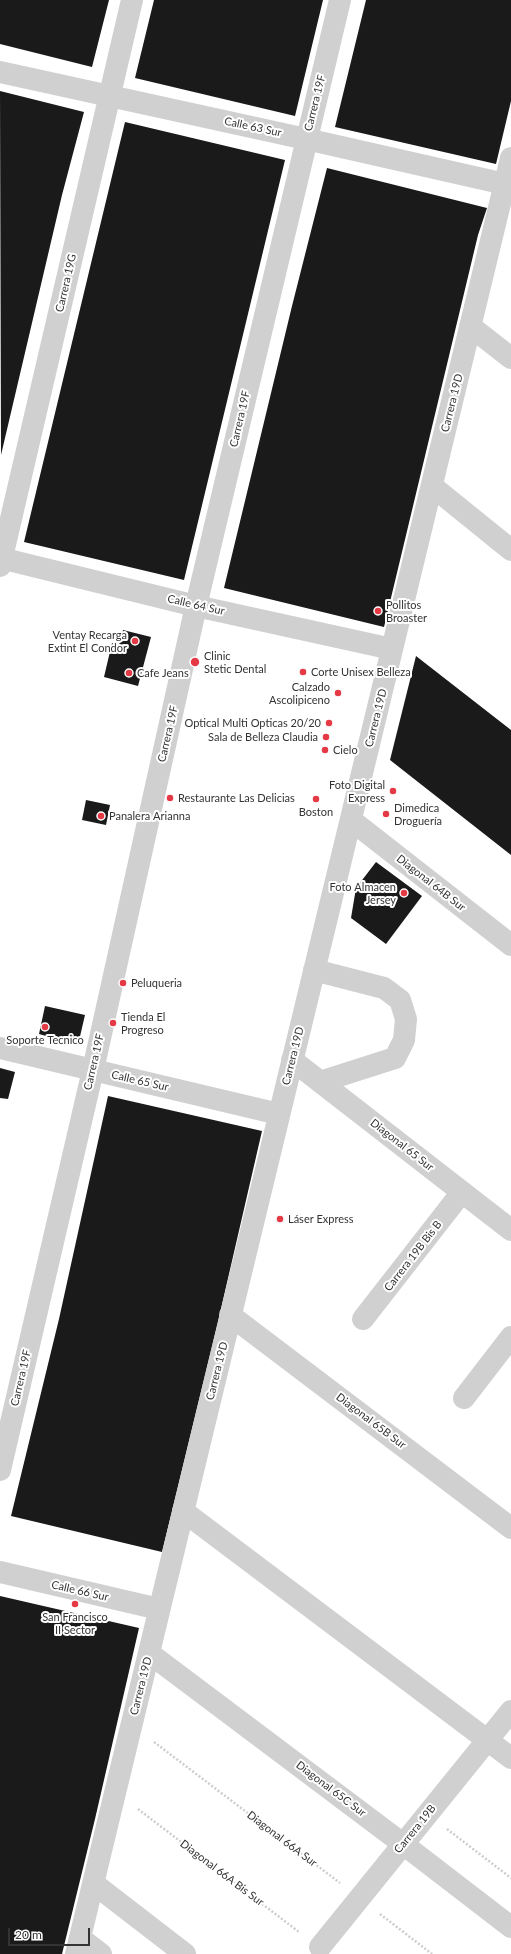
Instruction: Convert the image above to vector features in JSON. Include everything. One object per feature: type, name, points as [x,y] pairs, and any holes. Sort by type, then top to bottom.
[{"type":"street","name":"Carrera 19G","points":[[1,561],[132,0]]},
{"type":"street","name":"Carrera 19F","points":[[0,1470],[93,1070],[196,606],[340,0]]},
{"type":"street","name":"Calle 63 Sur","points":[[0,72],[306,138],[505,184]]},
{"type":"street","name":"Carrera 19D","points":[[78,1946],[511,158]]},
{"type":"street","points":[[470,326],[511,358]]},
{"type":"street","points":[[432,486],[511,550]]},
{"type":"street","name":"Calle 64 Sur","points":[[1,561],[392,649]]},
{"type":"street","name":"Diagonal 64B Sur","points":[[351,820],[511,946]]},
{"type":"street","points":[[314,970],[384,988],[400,1000],[406,1018],[404,1040],[395,1058],[320,1082]]},
{"type":"street","name":"Calle 65 Sur","points":[[0,1048],[279,1114]]},
{"type":"street","name":"Diagonal 65 Sur","points":[[292,1060],[511,1230]]},
{"type":"street","name":"Carrera 19B Bis B","points":[[363,1319],[462,1192]]},
{"type":"street","name":"Diagonal 65B Sur","points":[[230,1315],[511,1528]]},
{"type":"street","points":[[464,1398],[511,1337]]},
{"type":"street","points":[[183,1511],[511,1758]]},
{"type":"street","name":"Calle 66 Sur","points":[[0,1572],[159,1609]]},
{"type":"street","name":"Diagonal 65C Sur","points":[[149,1653],[511,1927]]},
{"type":"street","name":"Carrera 19B","points":[[320,1947],[511,1711]]},
{"type":"street","points":[[93,1883],[185,1954]]},
{"type":"street","points":[[78,1946],[101,1954]]},
{"type":"path","name":"Diagonal 66A Sur","points":[[131,1725],[432,1954]]},
{"type":"path","name":"Diagonal 66A Bis Sur","points":[[115,1792],[320,1947]]},
{"type":"path","points":[[428,1814],[511,1878]]},
{"type":"building","points":[[0,0],[109,0],[92,67],[0,44]]},
{"type":"building","points":[[154,0],[323,0],[295,116],[135,78]]},
{"type":"building","points":[[366,0],[511,0],[511,101],[496,164],[335,127]]},
{"type":"building","points":[[0,91],[84,112],[62,195],[1,455]]},
{"type":"building","points":[[125,122],[285,160],[184,580],[24,542]]},
{"type":"building","points":[[327,168],[487,208],[478,235],[384,627],[224,588]]},
{"type":"building","points":[[123,630],[151,637],[138,686],[104,677],[112,643],[119,645]]},
{"type":"building","points":[[416,656],[511,730],[511,855],[390,760]]},
{"type":"building","points":[[86,800],[110,805],[106,825],[82,820]]},
{"type":"building","points":[[376,862],[422,896],[386,944],[351,918],[356,888]]},
{"type":"building","points":[[45,1006],[85,1015],[78,1045],[39,1034]]},
{"type":"building","points":[[0,1068],[15,1072],[8,1099],[0,1098]]},
{"type":"building","points":[[108,1096],[262,1131],[217,1326],[162,1552],[11,1516],[59,1319]]},
{"type":"building","points":[[0,1596],[139,1628],[62,1954],[0,1954]]},
{"type":"place","name":"Pollitos Broaster","points":[[378,611]]},
{"type":"place","name":"Ventay Recarga Extint El Condor","points":[[135,641]]},
{"type":"place","name":"Clinic Stetic Dental","points":[[195,662]]},
{"type":"place","name":"Corte Unisex Belleza","points":[[303,672]]},
{"type":"place","name":"Cafe Jeans","points":[[129,673]]},
{"type":"place","name":"Calzado Ascolipiceno","points":[[338,693]]},
{"type":"place","name":"Optical Multi Opticas 20/20","points":[[329,723]]},
{"type":"place","name":"Sala de Belleza Claudia","points":[[326,737]]},
{"type":"place","name":"Cielo","points":[[325,750]]},
{"type":"place","name":"Foto Digital Express","points":[[393,791]]},
{"type":"place","name":"Restaurante Las Delicias","points":[[170,798]]},
{"type":"place","name":"Boston","points":[[316,799]]},
{"type":"place","name":"Dimedica Droguería","points":[[386,814]]},
{"type":"place","name":"Panalera Arianna","points":[[101,816]]},
{"type":"place","name":"Foto Almacen Jersey","points":[[404,893]]},
{"type":"place","name":"Peluqueria","points":[[123,983]]},
{"type":"place","name":"Tienda El Progreso","points":[[113,1023]]},
{"type":"place","name":"Soporte Tecnico","points":[[45,1027]]},
{"type":"place","name":"Láser Express","points":[[280,1219]]},
{"type":"place","name":"San Francisco II Sector","points":[[75,1604]]}]
